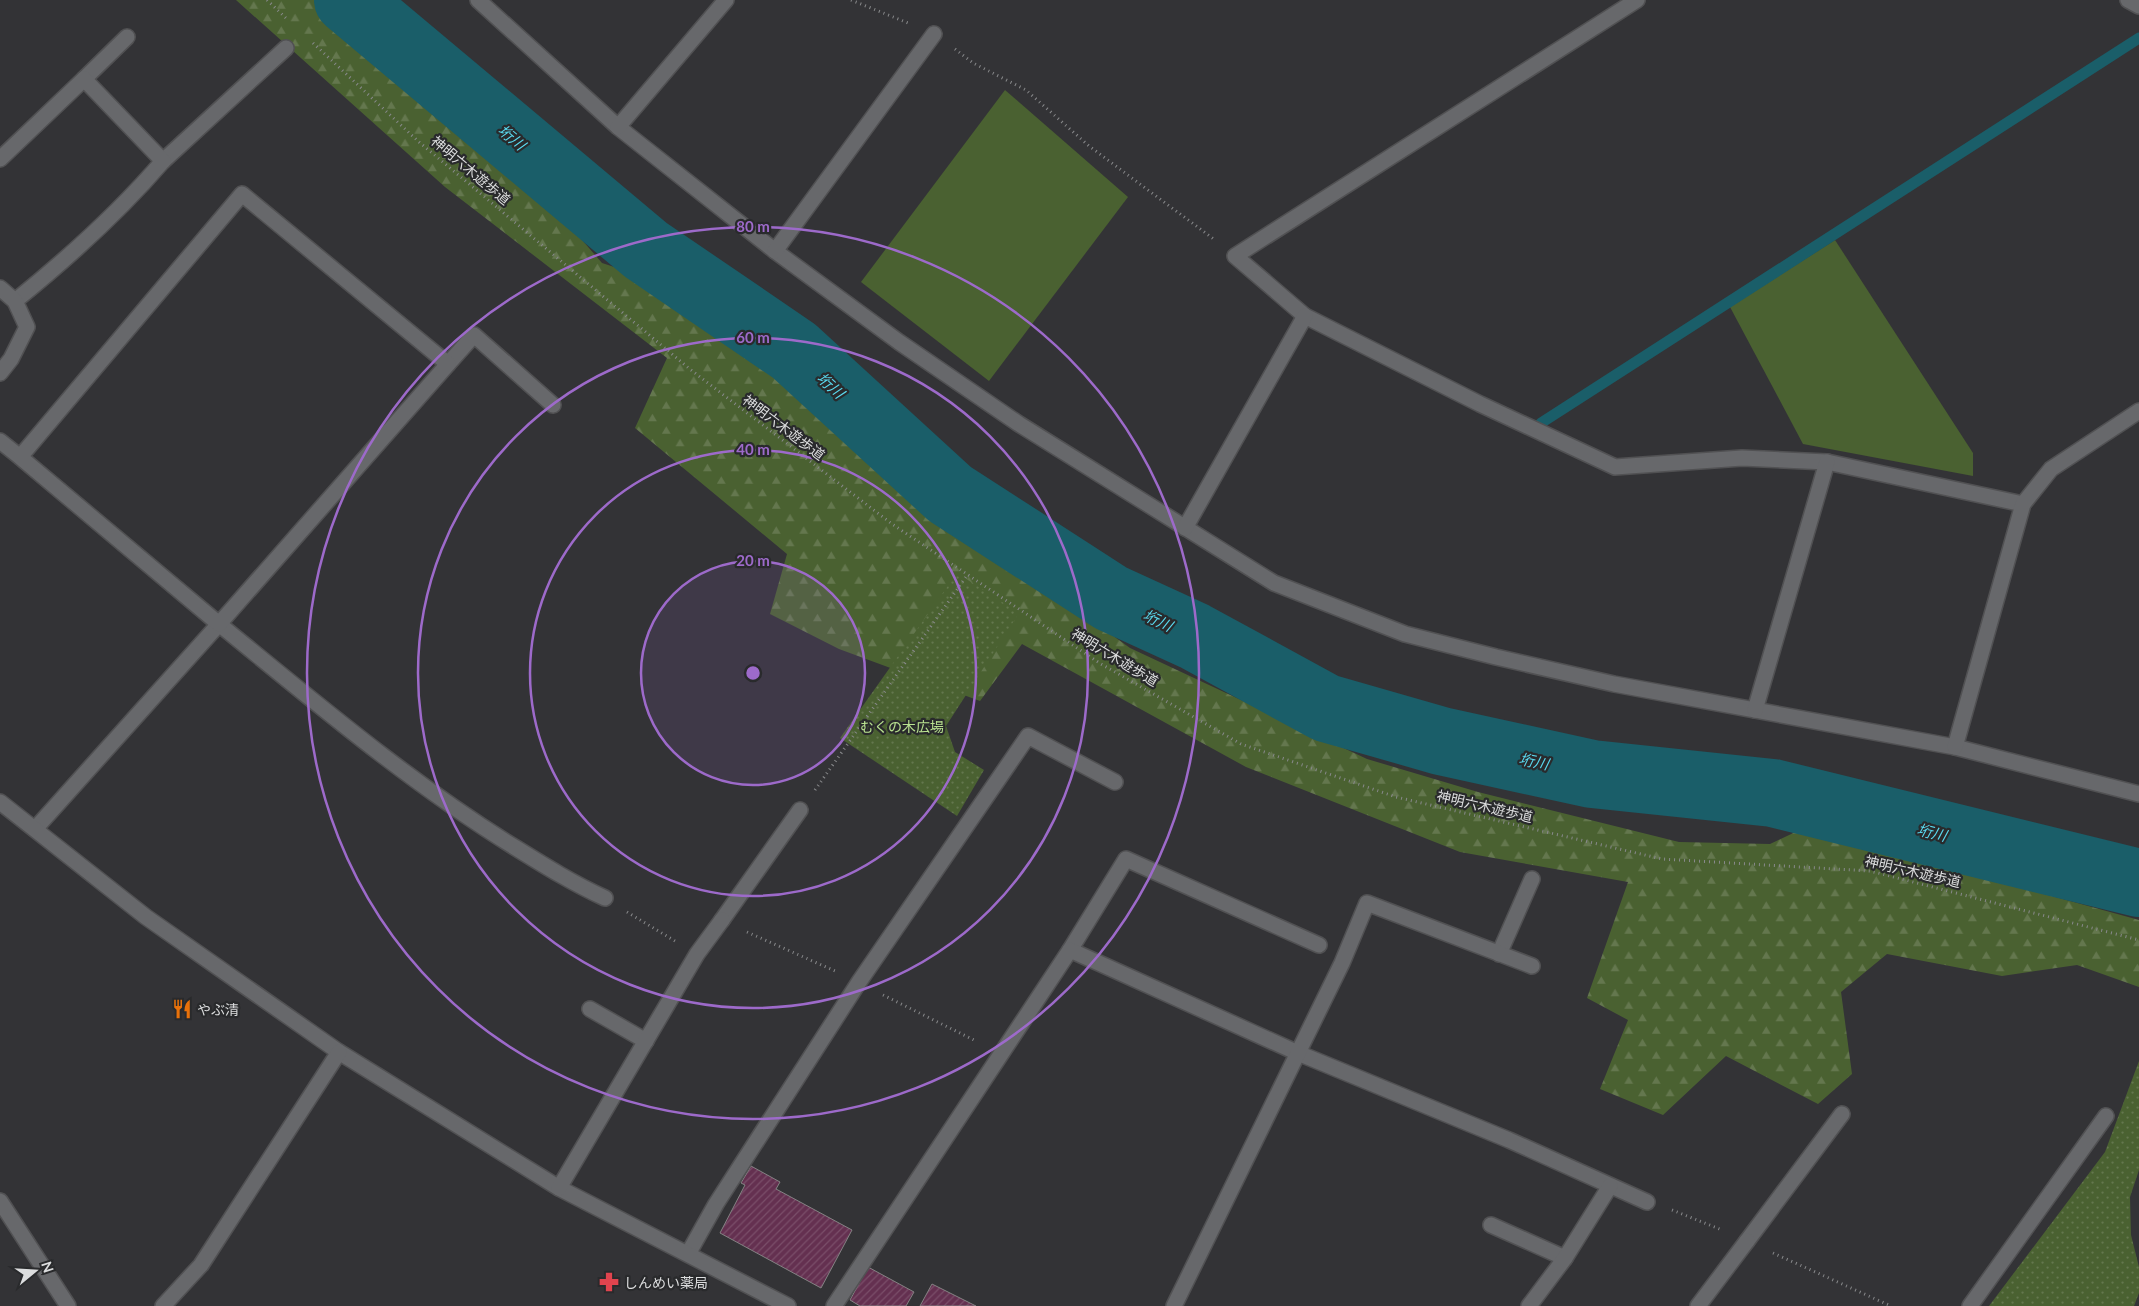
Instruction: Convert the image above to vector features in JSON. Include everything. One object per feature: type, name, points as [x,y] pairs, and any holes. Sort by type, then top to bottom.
[{"type":"street","points":[[478,0],[618,127],[775,252],[899,342],[1019,424],[1274,583],[1405,634],[1614,684],[1955,748],[2139,794]]},
{"type":"street","points":[[618,127],[726,0]]},
{"type":"street","points":[[1637,0],[1235,256],[1304,316],[1480,404],[1615,467],[1742,458],[1827,462],[2023,504]]},
{"type":"street","points":[[2128,0],[2139,6]]},
{"type":"street","points":[[775,252],[934,34]]},
{"type":"street","points":[[0,158],[127,37]]},
{"type":"street","points":[[15,301],[47,275],[145,182],[163,161],[286,48]]},
{"type":"street","points":[[84,79],[163,161]]},
{"type":"street","points":[[20,457],[242,194],[448,364]]},
{"type":"street","points":[[0,288],[15,301],[27,328],[11,359],[0,373]]},
{"type":"street","points":[[1185,528],[1304,316]]},
{"type":"street","points":[[35,829],[474,335],[553,405]]},
{"type":"street","points":[[1955,748],[2023,504],[2050,469],[2139,411]]},
{"type":"street","points":[[0,441],[219,624],[340,722],[478,825],[578,886],[605,898]]},
{"type":"street","points":[[1755,710],[1827,462]]},
{"type":"street","points":[[688,1254],[716,1204],[859,982],[1028,736],[1115,782]]},
{"type":"street","points":[[0,802],[146,917],[339,1052],[559,1188],[788,1306]]},
{"type":"street","points":[[559,1188],[697,954],[800,810]]},
{"type":"street","points":[[834,1306],[1070,950],[1126,859],[1319,945]]},
{"type":"street","points":[[1499,954],[1532,879]]},
{"type":"street","points":[[1174,1306],[1342,963],[1367,903],[1532,966]]},
{"type":"street","points":[[1070,950],[1298,1053],[1482,1128],[1647,1202]]},
{"type":"street","points":[[590,1009],[646,1041]]},
{"type":"street","points":[[164,1306],[201,1265],[339,1052]]},
{"type":"street","points":[[1698,1306],[1842,1114]]},
{"type":"street","points":[[1970,1306],[2106,1116]]},
{"type":"street","points":[[1529,1306],[1564,1258],[1610,1186]]},
{"type":"street","points":[[0,1201],[68,1306]]},
{"type":"street","points":[[1492,1226],[1564,1258]]},
{"type":"path","points":[[267,0],[288,20]]},
{"type":"path","points":[[851,0],[934,34],[973,63],[1026,90],[1089,146],[1235,256]]},
{"type":"path","name":"神明六木遊歩道","points":[[310,40],[419,142],[691,370],[892,524],[1101,664],[1241,744],[1396,797],[1662,859],[1870,871],[2139,940]]},
{"type":"path","points":[[800,810],[968,574]]},
{"type":"path","points":[[605,898],[697,954]]},
{"type":"path","points":[[1647,1202],[1652,1201],[1747,1241],[1891,1306]]},
{"type":"green space","points":[[236,0],[324,0],[549,202],[602,263],[672,286],[895,463],[1015,565],[1130,648],[1367,759],[1478,792],[1679,842],[1770,844],[1804,828],[2139,920],[2139,987],[2077,965],[2002,976],[1887,954],[1841,992],[1852,1074],[1818,1104],[1726,1056],[1663,1115],[1600,1089],[1628,1020],[1587,998],[1628,882],[1460,852],[1246,767],[1022,644],[980,701],[839,649],[770,614],[787,554],[635,428],[667,358],[445,187]]},
{"type":"green space","points":[[1005,90],[1128,197],[989,381],[861,282]]},
{"type":"green space","points":[[1835,240],[1973,453],[1973,476],[1803,444],[1730,307]]},
{"type":"green space","name":"むくの木広場","points":[[957,573],[1019,613],[946,726],[955,752],[984,770],[957,816],[840,738]]},
{"type":"green space","points":[[2139,1061],[2139,1170],[2130,1197],[2131,1235],[2139,1267],[2139,1293],[2134,1306],[1989,1306],[2105,1152]]},
{"type":"building","points":[[751,1166],[780,1182],[776,1189],[852,1230],[821,1288],[720,1233],[745,1185],[741,1183]]},
{"type":"building","points":[[868,1267],[914,1292],[906,1306],[860,1306],[850,1300]]},
{"type":"building","points":[[932,1284],[976,1306],[920,1306]]},
{"type":"waterway","name":"垳川","points":[[348,0],[646,250],[794,351],[950,494],[1111,598],[1194,636],[1326,708],[1441,741],[1592,774],[1773,793],[2139,883]]},
{"type":"waterway","points":[[1541,423],[2139,38]]},
{"type":"place","name":"やぶ清","points":[[182,1009]]},
{"type":"place","name":"しんめい薬局","points":[[609,1282]]}]
